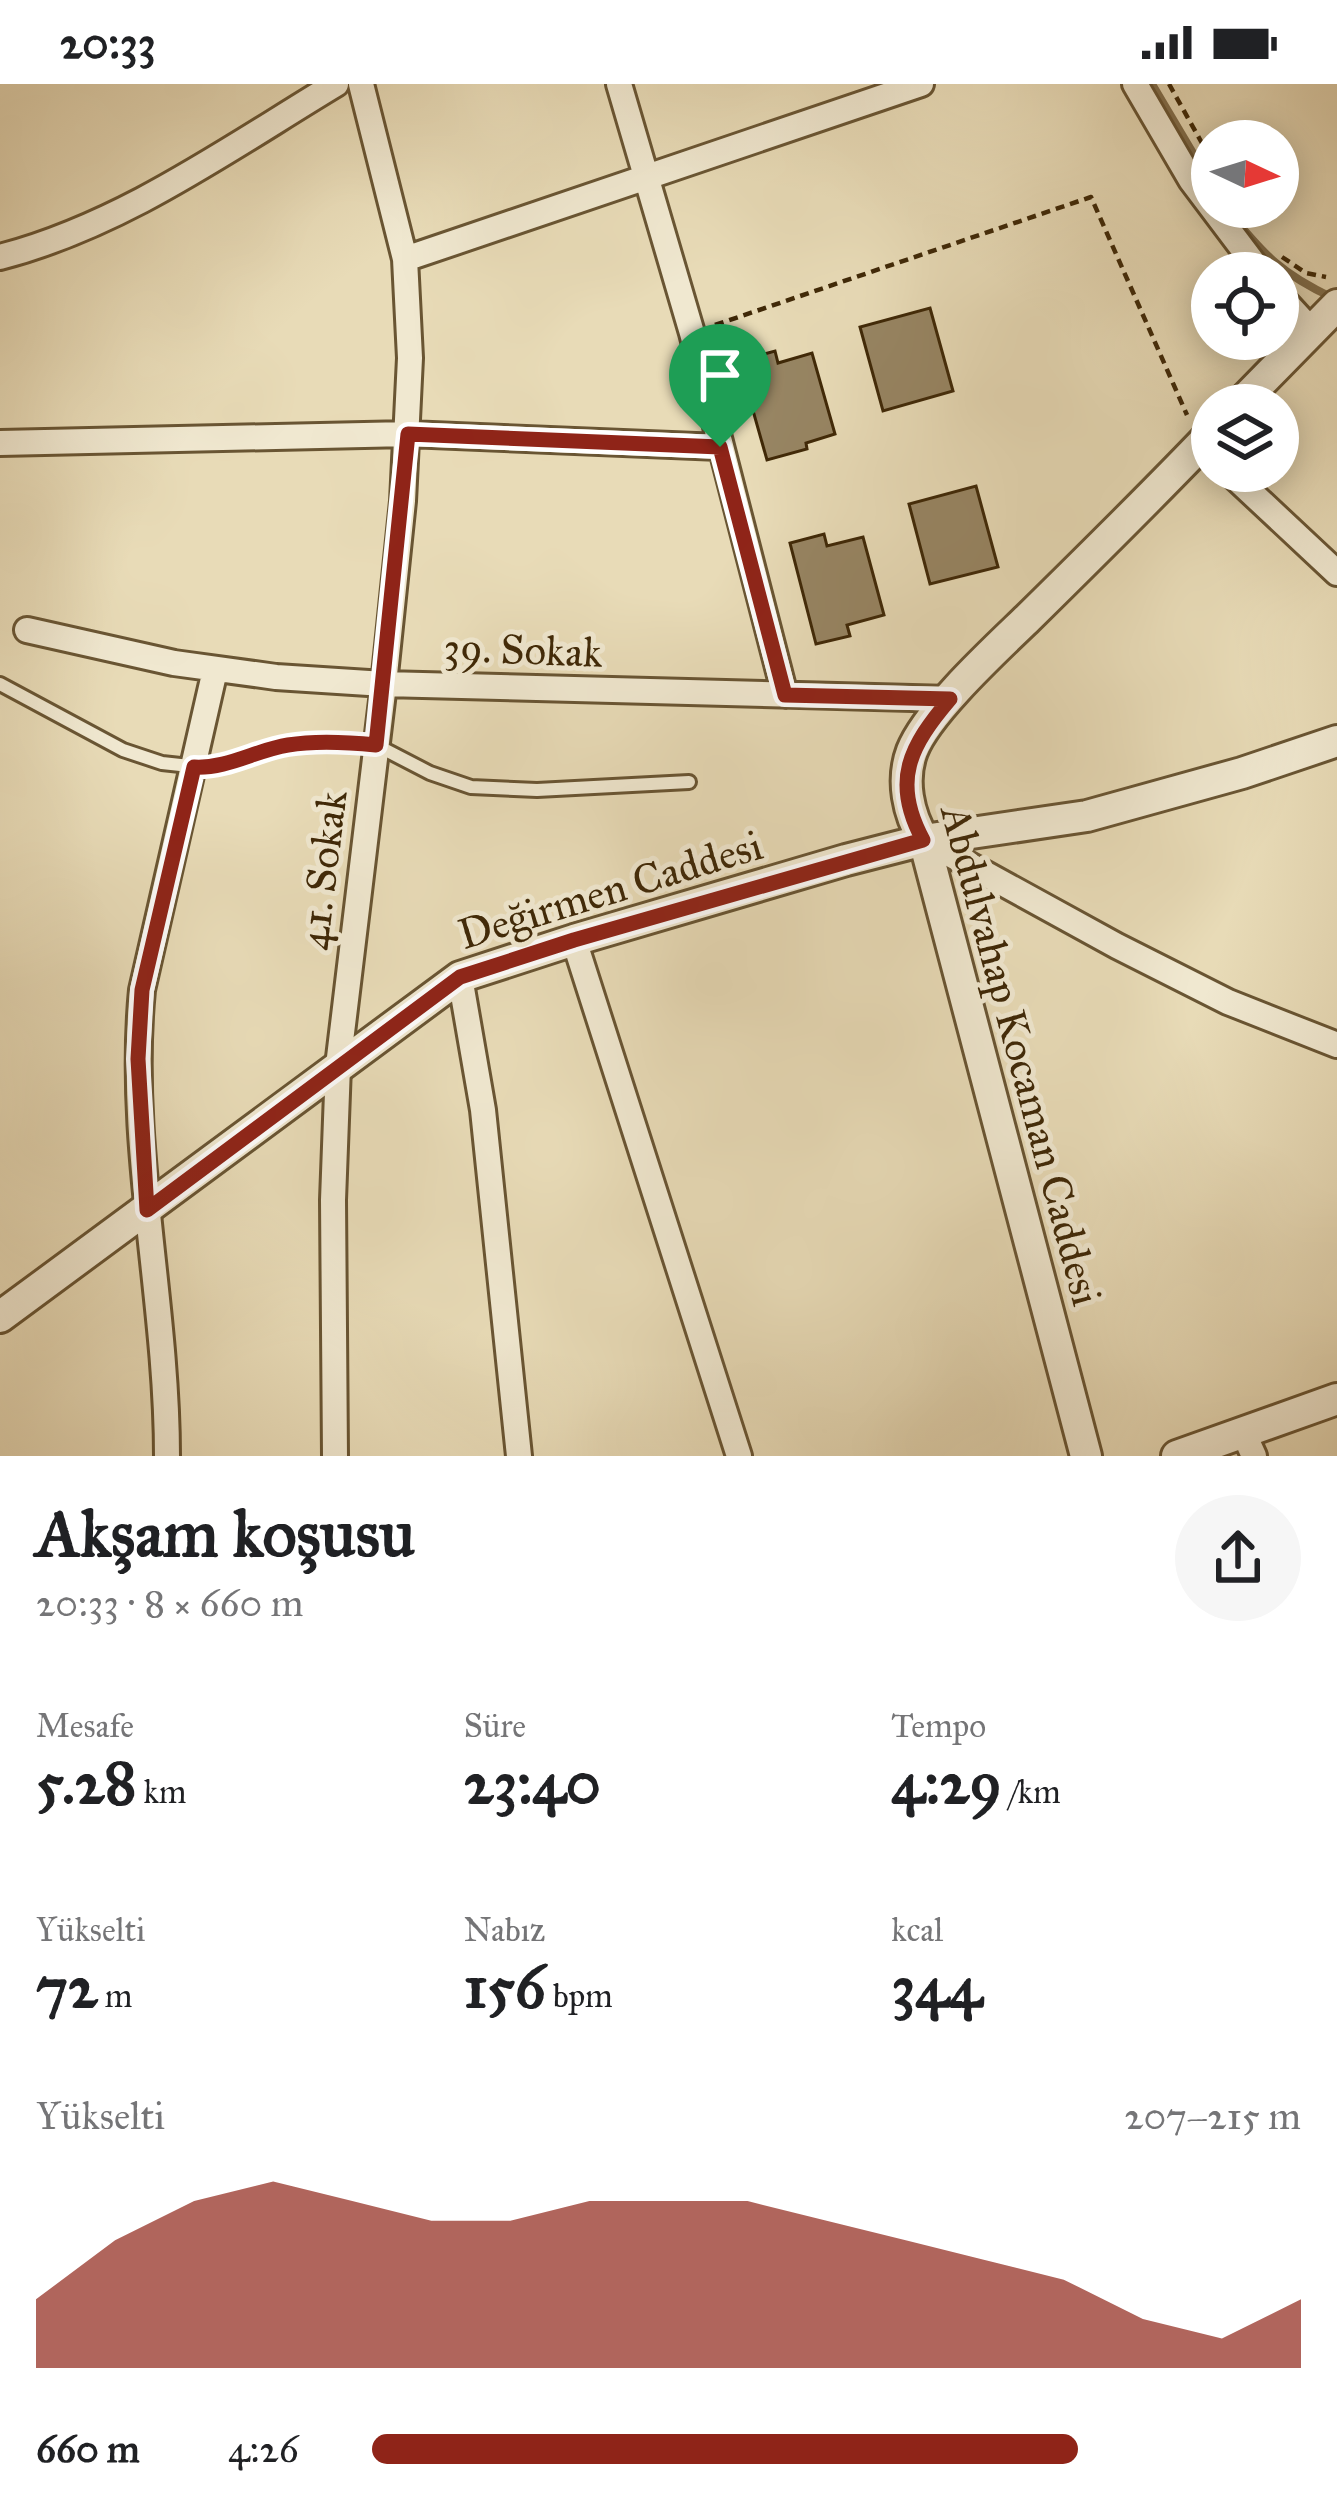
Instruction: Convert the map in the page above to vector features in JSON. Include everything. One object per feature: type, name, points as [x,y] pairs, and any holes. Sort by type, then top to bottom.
[{"type":"street","points":[[0,257],[105,220],[336,84]]},
{"type":"street","name":"41. Sokak","points":[[335,1456],[338,1066],[384,684],[408,434],[410,338],[405,259],[362,84]]},
{"type":"street","points":[[619,84],[692,333],[785,695]]},
{"type":"street","points":[[405,259],[648,177],[876,91],[921,84]]},
{"type":"street","points":[[1135,84],[1191,180],[1245,252]]},
{"type":"street","points":[[1259,384],[1337,305]]},
{"type":"street","points":[[1299,317],[1311,330]]},
{"type":"street","points":[[0,443],[408,434],[720,447]]},
{"type":"street","name":"Abdulvahap Kocaman Caddesi","points":[[1086,1456],[923,840],[912,820],[907,776],[913,750],[950,699],[1191,461]]},
{"type":"street","points":[[1250,492],[1337,573]]},
{"type":"street","name":"39. Sokak","points":[[27,630],[215,670],[384,684],[950,699]]},
{"type":"street","points":[[167,1456],[138,1059],[142,990],[215,670]]},
{"type":"street","name":"Değirmen Caddesi","points":[[0,1316],[460,977],[923,840],[1087,816],[1337,741]]},
{"type":"street","points":[[923,840],[1228,1002],[1337,1045]]},
{"type":"street","points":[[574,940],[739,1456]]},
{"type":"street","points":[[460,977],[483,1110],[519,1456]]},
{"type":"street","points":[[1177,1456],[1249,1445],[1337,1399]]},
{"type":"lane","points":[[0,684],[123,750],[162,763],[219,766],[287,745],[353,742],[376,745],[430,773],[471,787],[537,790],[689,782]]},
{"type":"path","points":[[1169,84],[1191,123]]},
{"type":"path","points":[[692,333],[1091,197],[1191,409]]},
{"type":"path","points":[[1275,250],[1306,273],[1337,280]]},
{"type":"building","points":[[930,308],[953,391],[883,411],[860,327]]},
{"type":"building","points":[[775,351],[778,363],[812,353],[835,434],[806,443],[807,449],[767,460],[739,361]]},
{"type":"building","points":[[976,486],[998,567],[930,584],[909,504]]},
{"type":"building","points":[[824,534],[827,546],[863,537],[884,615],[847,625],[850,636],[816,644],[790,543]]},
{"type":"waterway","points":[[1152,84],[1191,150]]},
{"type":"waterway","points":[[1243,228],[1276,263],[1333,298]]},
{"type":"route","points":[[408,434],[720,447],[785,695],[950,699],[913,750],[907,776],[912,820],[923,840],[460,977],[147,1210],[138,1059],[142,990],[194,767],[219,766],[287,745],[376,745],[408,434]]}]
